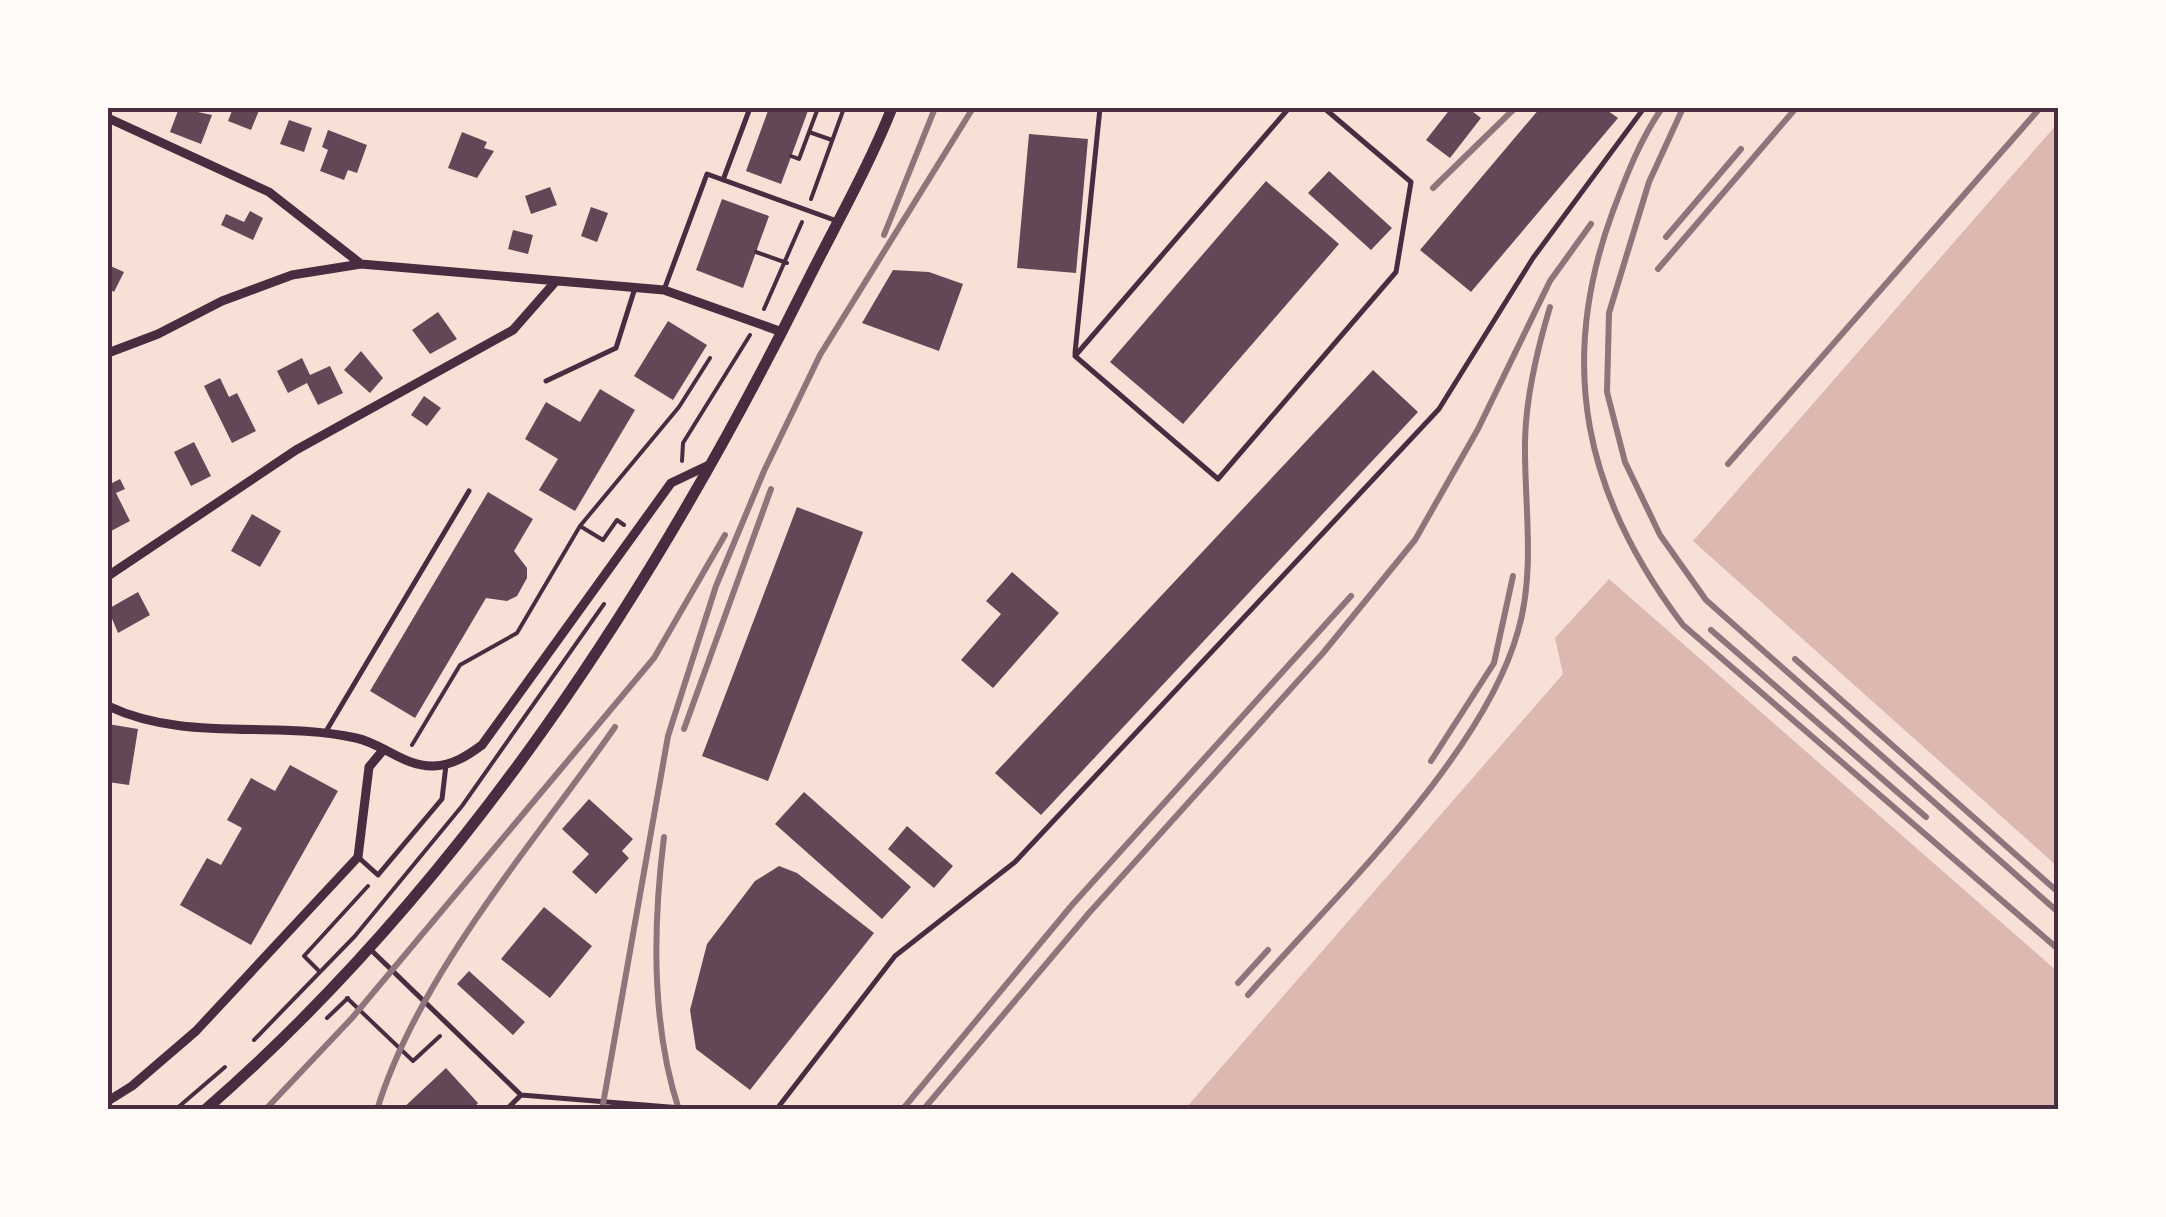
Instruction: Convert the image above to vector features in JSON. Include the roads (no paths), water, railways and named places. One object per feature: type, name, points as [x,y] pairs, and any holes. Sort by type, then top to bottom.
[{"type":"street","points":[[204,1110],[256,1065],[369,948],[478,818],[555,712],[630,601],[713,463],[892,108]]},
{"type":"street","points":[[108,118],[269,192],[362,264]]},
{"type":"street","points":[[108,353],[158,334],[222,301],[292,275],[362,264],[664,290],[782,332]]},
{"type":"street","points":[[108,576],[296,450],[512,330],[556,281]]},
{"type":"street","points":[[108,706],[164,725],[352,737],[384,748],[403,760],[446,765],[482,745],[671,483],[713,463]]},
{"type":"street","points":[[108,1101],[132,1086],[196,1032],[358,858],[369,767],[384,748]]},
{"type":"lane","points":[[723,180],[750,108]]},
{"type":"lane","points":[[1075,356],[1100,108]]},
{"type":"lane","points":[[1075,356],[1289,108]]},
{"type":"lane","points":[[1075,356],[1218,479],[1396,272],[1411,182],[1324,108]]},
{"type":"lane","points":[[776,1110],[895,956],[1015,862],[1439,409],[1533,258],[1644,108]]},
{"type":"lane","points":[[664,290],[707,174],[837,221]]},
{"type":"lane","points":[[546,381],[616,348],[635,288]]},
{"type":"lane","points":[[324,735],[469,490]]},
{"type":"lane","points":[[358,858],[378,875],[442,799],[446,765]]},
{"type":"lane","points":[[369,948],[521,1095],[706,1110]]},
{"type":"lane","points":[[506,1110],[521,1095]]},
{"type":"railway","points":[[884,235],[935,108]]},
{"type":"railway","points":[[602,1110],[668,736],[716,586],[764,471],[820,355],[973,108]]},
{"type":"railway","points":[[1433,188],[1515,108]]},
{"type":"railway","points":[[1662,108],[1641,145],[1613,211],[1596,268],[1586,323],[1584,376],[1590,427],[1603,478],[1623,528],[1683,625],[2058,949]]},
{"type":"railway","points":[[1683,108],[1649,182],[1609,313],[1607,392],[1625,462],[1660,535],[1706,600],[2058,912]]},
{"type":"railway","points":[[1658,269],[1796,108]]},
{"type":"railway","points":[[1728,464],[2040,108]]},
{"type":"railway","points":[[1666,237],[1741,149]]},
{"type":"railway","points":[[923,1110],[1089,913],[1323,653],[1415,540],[1478,429],[1550,281],[1591,224]]},
{"type":"railway","points":[[1248,995],[1402,823],[1474,726],[1500,678],[1518,631],[1527,584],[1526,424],[1533,373],[1550,307]]},
{"type":"railway","points":[[684,729],[771,489]]},
{"type":"railway","points":[[265,1110],[352,1018],[654,658],[725,535]]},
{"type":"railway","points":[[1431,761],[1494,663],[1513,576]]},
{"type":"railway","points":[[902,1110],[1072,905],[1351,596]]},
{"type":"railway","points":[[1711,630],[1926,817]]},
{"type":"railway","points":[[1795,659],[2058,892]]},
{"type":"railway","points":[[377,1110],[420,1009],[449,960],[615,727]]},
{"type":"railway","points":[[664,837],[657,974],[663,1044],[679,1110]]},
{"type":"railway","points":[[1238,983],[1268,950]]}]
